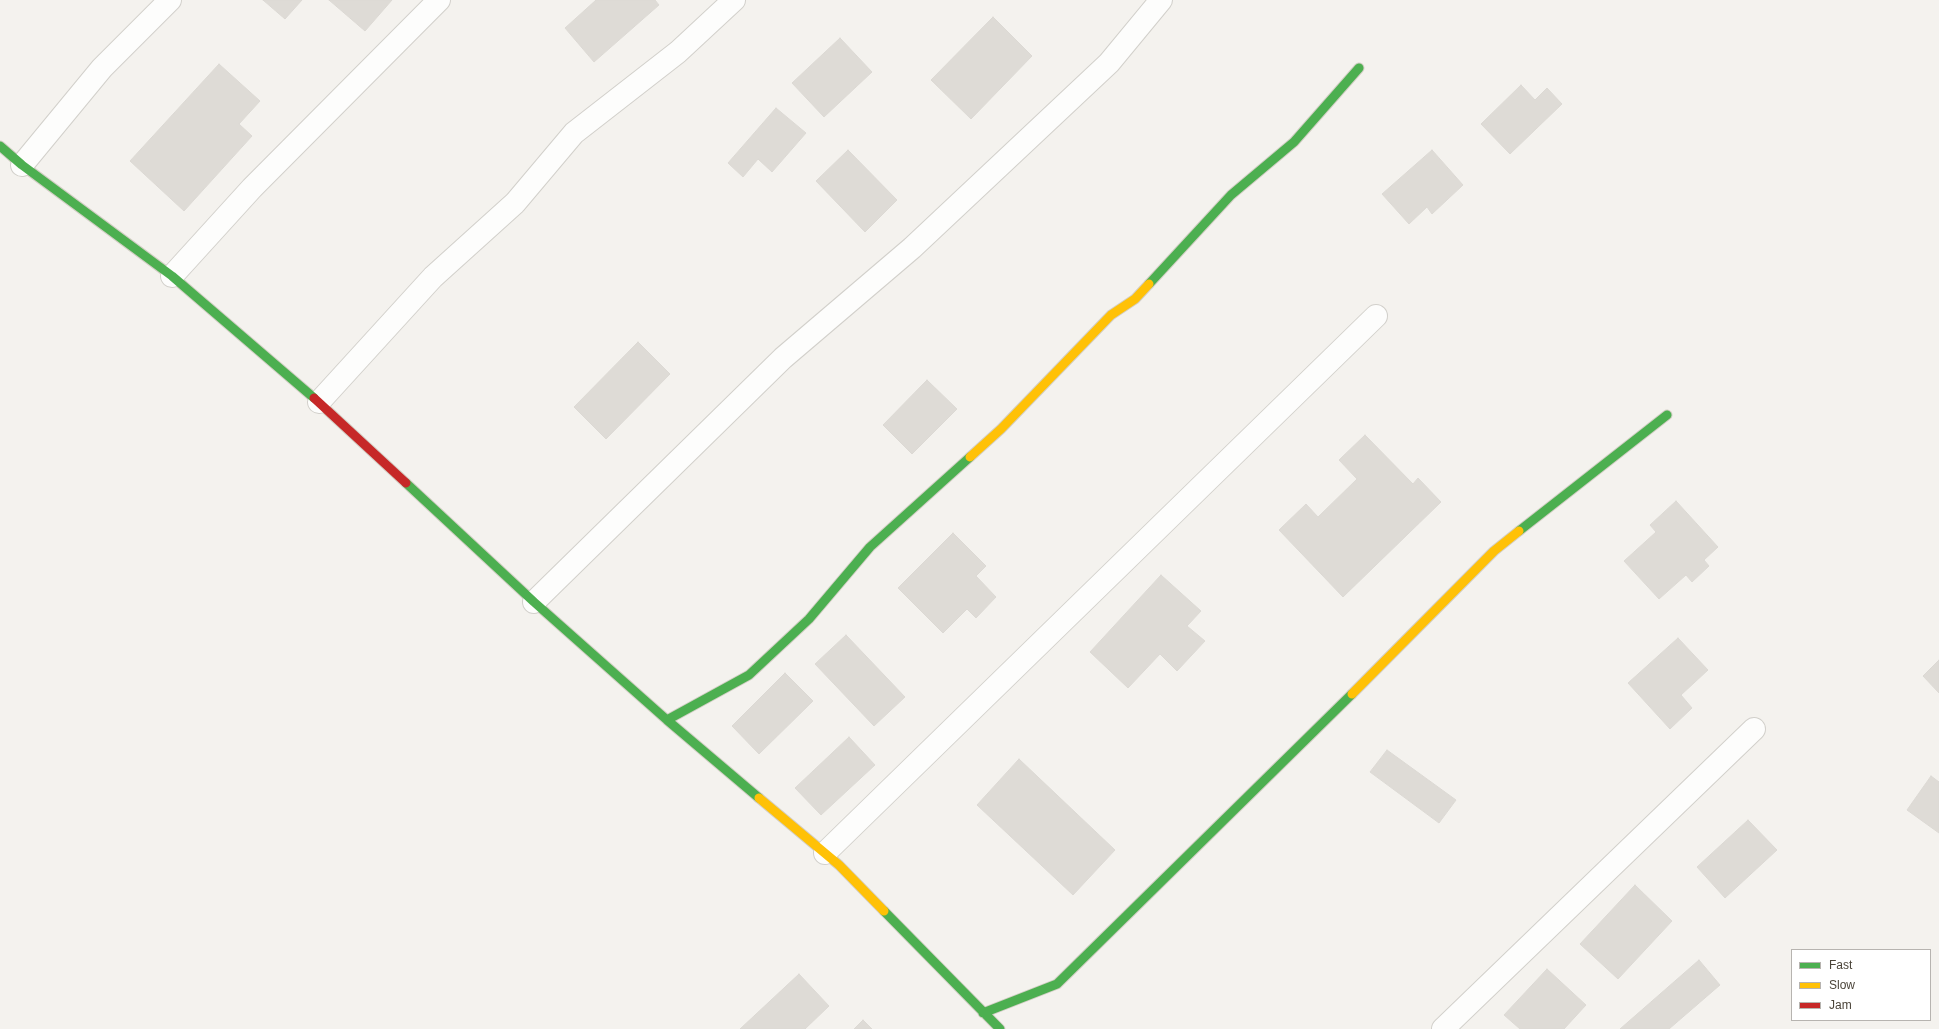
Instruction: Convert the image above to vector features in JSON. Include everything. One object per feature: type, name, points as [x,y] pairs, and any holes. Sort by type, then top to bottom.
[{"type":"street","points":[[22,165],[102,68],[170,0]]},
{"type":"street","points":[[172,276],[252,188],[439,0]]},
{"type":"street","points":[[319,402],[433,277],[515,203],[574,133],[678,52],[734,0]]},
{"type":"street","points":[[534,602],[783,358],[912,248],[1109,63],[1161,0]]},
{"type":"street","points":[[667,720],[748,675],[809,619],[870,547],[1001,429],[1111,315],[1135,299],[1231,195],[1294,142],[1359,68]]},
{"type":"street","points":[[0,146],[22,165],[172,276],[319,402],[534,602],[667,720],[839,865],[1000,1029]]},
{"type":"street","points":[[824,853],[1376,316]]},
{"type":"street","points":[[983,1013],[1057,984],[1292,754],[1494,551],[1667,416]]},
{"type":"street","points":[[1443,1029],[1754,729]]},
{"type":"building","points":[[263,0],[302,0],[285,19]]},
{"type":"building","points":[[329,0],[392,0],[365,31]]},
{"type":"building","points":[[596,0],[655,0],[659,5],[594,62],[565,28]]},
{"type":"building","points":[[993,17],[1032,56],[971,119],[931,80]]},
{"type":"building","points":[[840,38],[872,72],[824,117],[792,83]]},
{"type":"building","points":[[219,64],[260,101],[239,124],[252,136],[184,211],[130,161]]},
{"type":"building","points":[[1521,85],[1535,100],[1547,88],[1562,104],[1510,154],[1481,124]]},
{"type":"building","points":[[776,108],[806,133],[772,172],[758,159],[743,177],[728,163]]},
{"type":"building","points":[[848,150],[897,200],[865,232],[816,181]]},
{"type":"building","points":[[1432,150],[1463,185],[1432,214],[1427,207],[1409,224],[1382,194]]},
{"type":"building","points":[[638,342],[670,374],[606,439],[574,407]]},
{"type":"building","points":[[927,380],[957,409],[912,454],[883,425]]},
{"type":"building","points":[[1365,435],[1413,484],[1418,478],[1441,502],[1343,597],[1279,530],[1306,504],[1318,517],[1357,479],[1339,460]]},
{"type":"building","points":[[1676,501],[1718,547],[1704,560],[1709,566],[1692,582],[1686,575],[1659,599],[1624,561],[1656,532],[1650,525]]},
{"type":"building","points":[[953,533],[986,566],[976,576],[996,597],[976,618],[967,609],[943,633],[898,588]]},
{"type":"building","points":[[1161,575],[1201,611],[1187,626],[1205,641],[1177,671],[1160,654],[1128,688],[1090,652]]},
{"type":"building","points":[[846,635],[905,697],[874,726],[815,664]]},
{"type":"building","points":[[1678,638],[1708,670],[1681,695],[1692,708],[1670,729],[1628,683]]},
{"type":"building","points":[[1939,660],[1939,693],[1923,676]]},
{"type":"building","points":[[785,673],[813,701],[759,754],[732,726]]},
{"type":"building","points":[[849,737],[875,765],[821,815],[795,788]]},
{"type":"building","points":[[1387,750],[1456,800],[1439,823],[1370,772]]},
{"type":"building","points":[[1019,759],[1115,850],[1073,895],[977,805]]},
{"type":"building","points":[[1931,776],[1939,782],[1939,833],[1907,810]]},
{"type":"building","points":[[1748,820],[1777,850],[1725,898],[1697,867]]},
{"type":"building","points":[[1635,885],[1672,921],[1618,979],[1580,944]]},
{"type":"building","points":[[1699,960],[1720,985],[1669,1029],[1620,1029]]},
{"type":"building","points":[[1547,969],[1586,1005],[1564,1029],[1520,1029],[1504,1015]]},
{"type":"building","points":[[799,974],[829,1006],[805,1029],[740,1029]]},
{"type":"building","points":[[863,1020],[872,1029],[854,1029]]},
{"type":"traffic: fast","points":[[1149,284],[1231,195],[1294,142],[1359,68]]},
{"type":"traffic: fast","points":[[0,146],[22,165],[172,276],[314,398]]},
{"type":"traffic: fast","points":[[1519,531],[1667,415]]},
{"type":"traffic: fast","points":[[667,720],[749,675],[809,619],[870,547],[970,457]]},
{"type":"traffic: fast","points":[[406,483],[534,602],[667,720],[759,798]]},
{"type":"traffic: fast","points":[[983,1013],[1057,984],[1352,694]]},
{"type":"traffic: fast","points":[[884,911],[1000,1029]]},
{"type":"traffic: slow","points":[[970,457],[1001,429],[1111,315],[1135,299],[1149,284]]},
{"type":"traffic: slow","points":[[1352,694],[1494,551],[1519,531]]},
{"type":"traffic: slow","points":[[759,798],[839,865],[884,911]]},
{"type":"traffic: jam","points":[[314,398],[406,483]]}]
